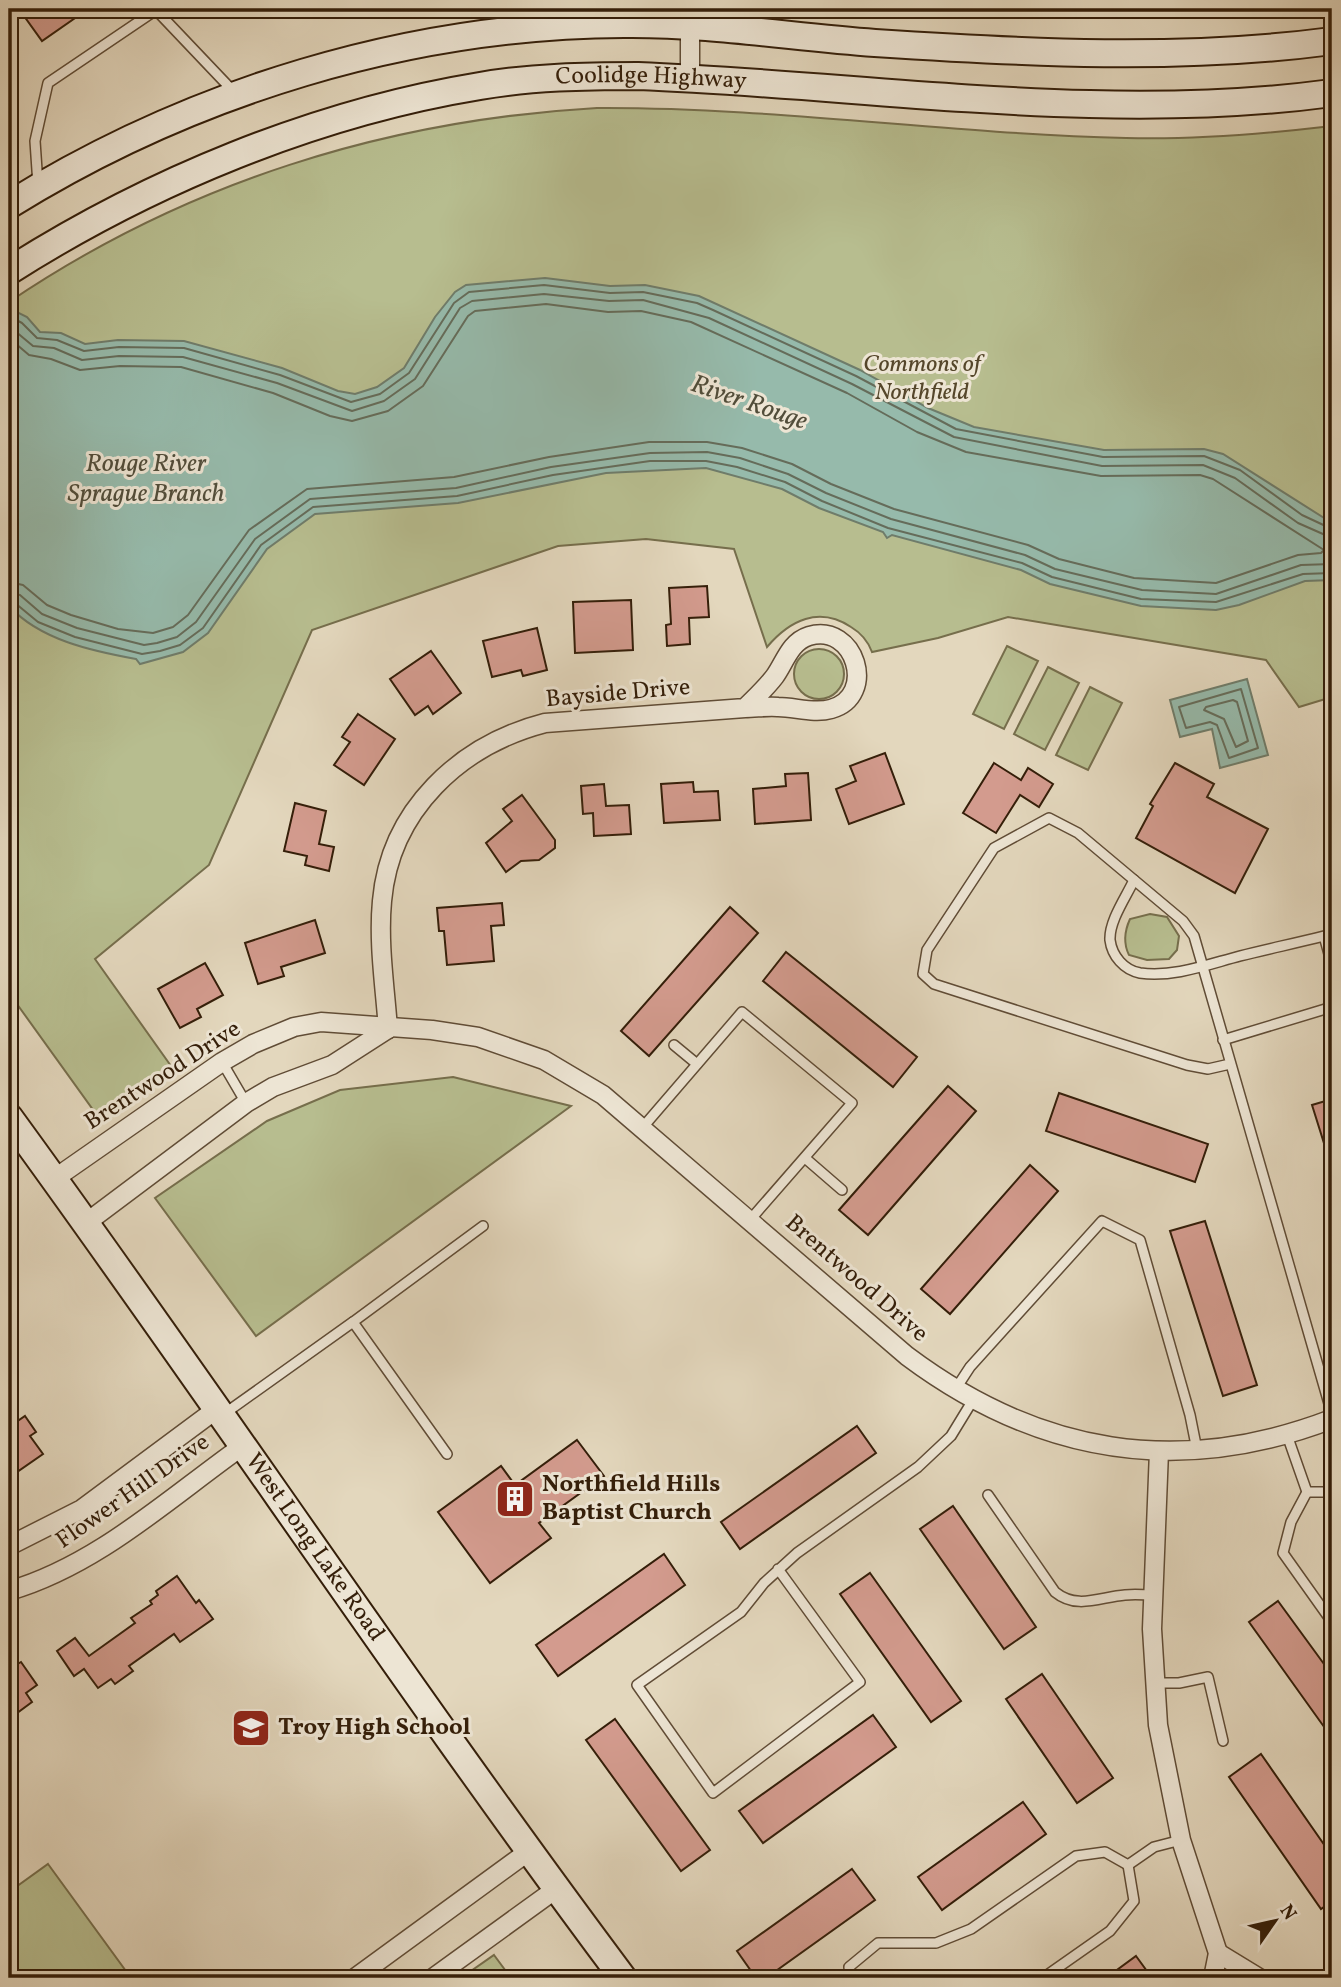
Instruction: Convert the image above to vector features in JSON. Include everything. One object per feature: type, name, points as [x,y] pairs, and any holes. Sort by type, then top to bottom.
[{"type":"main road","points":[[9,205],[38,187],[198,107],[408,47],[485,33],[547,26],[690,17],[872,43],[1089,53],[1212,53],[1332,41]]},
{"type":"main road","name":"Coolidge Highway","points":[[9,271],[75,230],[267,141],[373,109],[479,86],[585,76],[690,78],[1109,106],[1232,104],[1332,93]]},
{"type":"main road","name":"West Long Lake Road","points":[[9,1117],[244,1445],[556,1889],[623,1978]]},
{"type":"street","points":[[690,17],[690,78]]},
{"type":"street","name":"Bayside Drive","points":[[388,1029],[382,957],[384,886],[402,831],[414,811],[440,779],[476,750],[523,729],[545,723],[745,708],[776,707],[815,711],[835,708],[843,704],[855,687],[857,664],[852,652],[830,636],[810,636],[801,640],[791,649],[770,682],[745,708]]},
{"type":"street","name":"Brentwood Drive","points":[[54,1179],[222,1062],[274,1034],[312,1024],[432,1030],[478,1037],[516,1048],[575,1075],[643,1127],[907,1356],[955,1390],[1002,1415],[1063,1437],[1109,1446],[1159,1451],[1197,1451],[1247,1445],[1287,1435],[1332,1419]]},
{"type":"street","points":[[86,1223],[246,1103],[273,1087],[331,1065],[388,1029]]},
{"type":"street","name":"Flower Hill Drive","points":[[9,1546],[82,1509],[220,1412]]},
{"type":"street","name":"Flower Hill Drive","points":[[9,1591],[32,1584],[85,1559],[244,1445]]},
{"type":"street","points":[[1159,1451],[1154,1595],[1155,1683],[1163,1763],[1181,1840],[1218,1953],[1213,1978]]},
{"type":"street","points":[[355,1978],[529,1851]]},
{"type":"street","points":[[433,1978],[556,1889]]},
{"type":"street","points":[[1218,1953],[1259,1978]]},
{"type":"lane","points":[[38,187],[35,141],[48,83],[156,10],[237,95]]},
{"type":"lane","points":[[1230,1065],[1208,1069],[1187,1065],[934,984],[923,974],[927,950],[994,848],[1049,818],[1078,833],[1183,921],[1194,936],[1332,1414]]},
{"type":"lane","points":[[1134,880],[1114,921],[1110,937],[1113,955],[1125,967],[1137,972],[1159,974],[1324,936],[1332,965]]},
{"type":"lane","points":[[1223,1040],[1332,1007]]},
{"type":"lane","points":[[643,1127],[742,1012],[852,1103],[750,1220]]},
{"type":"lane","points":[[674,1045],[697,1064]]},
{"type":"lane","points":[[222,1062],[246,1103]]},
{"type":"lane","points":[[805,1158],[842,1189]]},
{"type":"lane","points":[[955,1390],[970,1367],[1102,1221],[1140,1240],[1190,1415],[1197,1451]]},
{"type":"lane","points":[[220,1412],[353,1322],[483,1226]]},
{"type":"lane","points":[[353,1322],[447,1454]]},
{"type":"lane","points":[[778,1569],[860,1682],[713,1793],[637,1685],[741,1612],[778,1569],[936,1451],[951,1436],[973,1400]]},
{"type":"lane","points":[[1287,1435],[1307,1492],[1291,1522],[1283,1553],[1332,1622]]},
{"type":"lane","points":[[1307,1492],[1332,1492]]},
{"type":"lane","points":[[988,1495],[1055,1592],[1066,1601],[1154,1595]]},
{"type":"lane","points":[[1155,1683],[1179,1683],[1208,1677],[1223,1741]]},
{"type":"lane","points":[[1128,1865],[1154,1847],[1181,1840]]},
{"type":"lane","points":[[850,1978],[849,1967],[878,1943],[936,1943],[971,1929],[1076,1856],[1105,1852],[1128,1865]]},
{"type":"lane","points":[[1043,1978],[1110,1931],[1134,1901],[1128,1865]]},
{"type":"lane","points":[[1322,1978],[1332,1974]]},
{"type":"green space","name":"Commons of Northfield","points":[[597,108],[730,112],[1060,136],[1126,138],[1229,136],[1332,126],[1332,697],[1299,707],[1266,660],[1008,617],[938,638],[872,652],[864,638],[851,627],[828,617],[816,617],[795,623],[767,647],[734,549],[646,539],[558,546],[312,630],[209,865],[95,959],[171,1066],[99,1118],[9,993],[9,302],[76,260],[145,223],[216,191],[290,165],[364,143],[440,127],[518,115]]},
{"type":"green space","points":[[1007,646],[1038,661],[1004,729],[973,714]]},
{"type":"green space","points":[[809,650],[829,650],[843,664],[843,684],[829,698],[809,698],[795,684],[795,664]]},
{"type":"green space","points":[[1048,667],[1079,683],[1045,750],[1014,734]]},
{"type":"green space","points":[[1090,687],[1122,703],[1088,770],[1056,755]]},
{"type":"green space","points":[[1150,914],[1167,917],[1179,936],[1177,950],[1169,959],[1147,960],[1129,955],[1125,937],[1130,919]]},
{"type":"green space","points":[[453,1077],[571,1106],[256,1336],[155,1198],[267,1121],[340,1090]]},
{"type":"green space","points":[[48,1864],[131,1978],[9,1978],[9,1892]]},
{"type":"green space","points":[[494,1955],[511,1978],[461,1978]]},
{"type":"water","name":"Rouge River Sprague Branch","points":[[545,278],[610,286],[645,285],[699,296],[860,370],[928,408],[974,427],[1104,450],[1204,449],[1223,454],[1332,523],[1332,580],[1305,581],[1239,605],[1216,610],[1141,606],[1050,584],[1021,570],[892,535],[887,538],[883,532],[819,508],[782,489],[706,468],[606,473],[458,503],[315,514],[267,549],[208,633],[183,652],[140,664],[136,659],[85,648],[51,636],[22,618],[9,606],[9,308],[27,317],[40,332],[61,333],[85,344],[118,340],[184,341],[282,368],[338,391],[355,394],[377,387],[404,368],[435,317],[455,292],[466,285]]},
{"type":"water","points":[[1247,679],[1268,755],[1220,768],[1212,729],[1180,737],[1170,700]]},
{"type":"building","points":[[19,9],[88,9],[42,41]]},
{"type":"building","points":[[707,586],[709,617],[689,618],[690,644],[667,646],[666,625],[671,624],[669,588]]},
{"type":"building","points":[[631,600],[633,650],[575,653],[573,602]]},
{"type":"building","points":[[537,628],[547,670],[523,676],[521,670],[492,677],[483,641]]},
{"type":"building","points":[[431,651],[461,693],[433,714],[428,706],[415,715],[390,679]]},
{"type":"building","points":[[358,714],[395,739],[364,785],[334,765],[350,742],[342,737]]},
{"type":"building","points":[[885,753],[904,804],[849,824],[836,789],[856,781],[850,766]]},
{"type":"building","points":[[994,763],[1021,780],[1028,768],[1053,784],[1039,807],[1020,795],[996,833],[963,813]]},
{"type":"building","points":[[1175,763],[1214,784],[1207,797],[1268,829],[1235,893],[1136,838],[1153,806],[1150,804]]},
{"type":"building","points":[[808,773],[811,820],[755,824],[753,789],[786,786],[785,774]]},
{"type":"building","points":[[693,782],[694,792],[718,791],[720,820],[664,823],[661,784]]},
{"type":"building","points":[[604,784],[606,806],[629,805],[631,834],[594,836],[593,813],[583,814],[581,786]]},
{"type":"building","points":[[522,795],[555,840],[555,848],[539,860],[521,861],[506,872],[486,843],[512,821],[503,809]]},
{"type":"building","points":[[295,803],[326,811],[319,844],[334,847],[329,871],[305,865],[307,856],[284,851]]},
{"type":"building","points":[[502,903],[504,925],[491,926],[494,961],[447,965],[444,931],[439,931],[437,908]]},
{"type":"building","points":[[730,907],[758,933],[649,1056],[621,1031]]},
{"type":"building","points":[[315,920],[325,953],[281,967],[284,976],[258,984],[245,943]]},
{"type":"building","points":[[786,952],[917,1057],[893,1087],[763,981]]},
{"type":"building","points":[[205,963],[223,995],[197,1009],[201,1017],[180,1028],[158,989]]},
{"type":"building","points":[[948,1086],[976,1111],[868,1235],[839,1210]]},
{"type":"building","points":[[1059,1093],[1208,1144],[1195,1182],[1046,1131]]},
{"type":"building","points":[[1332,1099],[1332,1155],[1328,1156],[1312,1105]]},
{"type":"building","points":[[1030,1165],[1058,1191],[950,1314],[921,1289]]},
{"type":"building","points":[[1205,1221],[1257,1385],[1223,1396],[1170,1231]]},
{"type":"building","points":[[25,1416],[36,1432],[30,1436],[43,1454],[17,1472],[9,1460],[9,1427]]},
{"type":"building","points":[[857,1426],[876,1453],[740,1549],[721,1522]]},
{"type":"building","name":"Northfield Hills Baptist Church","points":[[577,1440],[604,1476],[539,1523],[551,1538],[490,1583],[438,1512],[501,1466],[515,1485]]},
{"type":"building","points":[[953,1506],[1036,1627],[1004,1649],[920,1529]]},
{"type":"building","points":[[664,1554],[685,1585],[558,1676],[536,1645]]},
{"type":"building","points":[[870,1573],[961,1701],[931,1722],[840,1594]]},
{"type":"building","points":[[177,1576],[196,1603],[199,1600],[213,1619],[180,1642],[174,1634],[129,1666],[133,1671],[115,1684],[111,1679],[98,1688],[84,1669],[74,1676],[57,1651],[75,1638],[89,1656],[135,1623],[131,1618],[152,1604],[150,1601],[158,1595],[156,1591]]},
{"type":"building","points":[[1278,1601],[1332,1675],[1332,1738],[1249,1622]]},
{"type":"building","points":[[21,1662],[37,1685],[26,1693],[32,1702],[9,1719],[9,1669]]},
{"type":"building","points":[[1042,1674],[1113,1778],[1077,1803],[1006,1699]]},
{"type":"building","points":[[873,1715],[896,1747],[763,1843],[739,1811]]},
{"type":"building","points":[[615,1719],[710,1850],[681,1871],[586,1740]]},
{"type":"building","points":[[1261,1754],[1332,1856],[1332,1901],[1321,1909],[1229,1777]]},
{"type":"building","points":[[1023,1802],[1046,1834],[942,1910],[918,1877]]},
{"type":"building","points":[[852,1869],[875,1900],[766,1978],[756,1978],[737,1951]]},
{"type":"building","points":[[1136,1956],[1152,1978],[1106,1978]]},
{"type":"place","name":"Northfield Hills Baptist Church","points":[[515,1499]]},
{"type":"place","name":"Troy High School","points":[[251,1728]]},
{"type":"water label","name":"River Rouge","points":[[749,403]]}]
